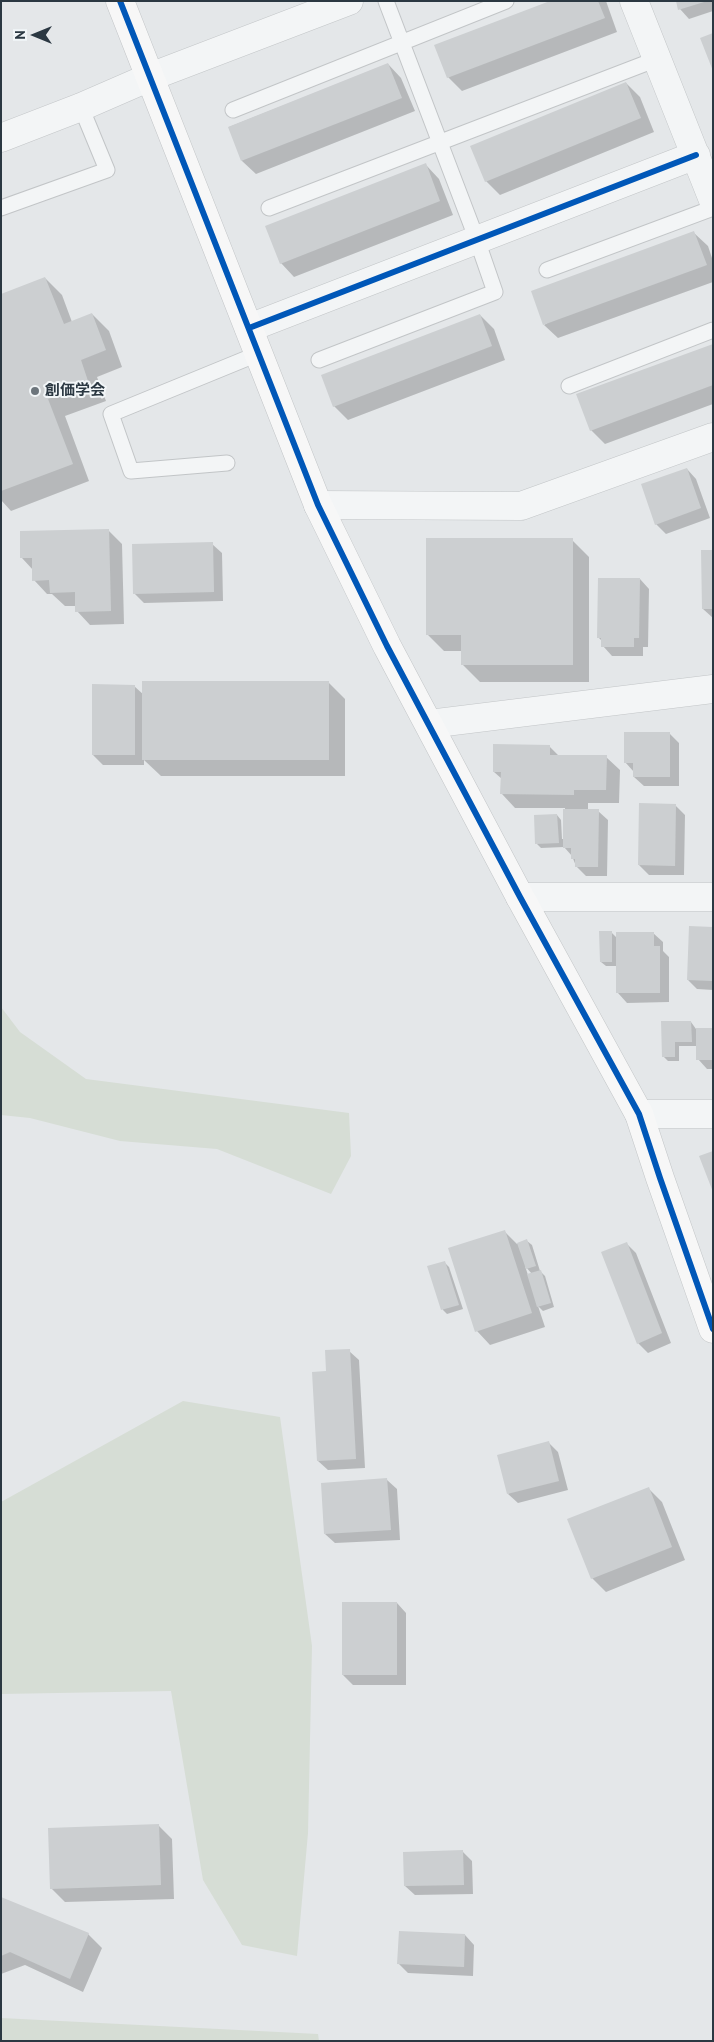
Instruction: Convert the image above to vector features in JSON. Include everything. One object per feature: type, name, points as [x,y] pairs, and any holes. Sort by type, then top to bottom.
[{"type":"street","points":[[120,1],[260,353],[318,505],[387,646],[520,897],[639,1114],[713,1329]]},
{"type":"street","points":[[1,138],[81,107],[150,77],[349,1]]},
{"type":"street","points":[[634,1],[713,200]]},
{"type":"street","points":[[249,328],[696,156]]},
{"type":"street","points":[[318,505],[521,506],[713,437]]},
{"type":"street","points":[[429,724],[713,689]]},
{"type":"street","points":[[520,897],[713,897]]},
{"type":"street","points":[[639,1114],[713,1114]]},
{"type":"lane","points":[[320,360],[495,292],[386,1]]},
{"type":"lane","points":[[233,110],[506,1]]},
{"type":"lane","points":[[269,208],[657,59]]},
{"type":"lane","points":[[1,208],[107,170],[81,107]]},
{"type":"lane","points":[[547,270],[713,208]]},
{"type":"lane","points":[[569,386],[713,330]]},
{"type":"lane","points":[[227,463],[130,471],[110,414],[260,353]]},
{"type":"shaded area","points":[[1,1007],[20,1032],[86,1079],[349,1113],[351,1156],[331,1194],[217,1149],[120,1141],[30,1118],[1,1115]]},
{"type":"shaded area","points":[[183,1401],[280,1417],[312,1646],[308,1833],[297,1956],[242,1945],[203,1880],[171,1691],[1,1694],[1,1502]]},
{"type":"shaded area","points":[[1,2018],[318,2034],[319,2041],[1,2041]]},
{"type":"building","points":[[550,1],[598,1],[605,18],[447,78],[434,45]]},
{"type":"building","points":[[676,1],[704,1],[704,2],[678,10]]},
{"type":"building","points":[[713,33],[713,71],[700,38]]},
{"type":"building","points":[[388,63],[402,98],[241,161],[228,127]]},
{"type":"building","points":[[626,82],[641,118],[485,182],[470,146]]},
{"type":"building","points":[[426,163],[440,201],[280,264],[265,226]]},
{"type":"building","points":[[694,231],[707,265],[543,325],[531,291]]},
{"type":"building","name":"創価学会","points":[[45,277],[64,324],[92,313],[106,350],[81,360],[89,384],[48,399],[73,464],[1,491],[1,294]]},
{"type":"building","points":[[480,314],[492,346],[333,407],[321,375]]},
{"type":"building","points":[[713,344],[713,385],[590,431],[576,394]]},
{"type":"building","points":[[687,468],[701,508],[655,525],[641,484]]},
{"type":"building","points":[[109,529],[111,611],[75,612],[75,592],[50,593],[49,580],[32,581],[32,558],[20,558],[20,531]]},
{"type":"building","points":[[426,538],[573,538],[573,665],[461,665],[461,635],[426,635]]},
{"type":"building","points":[[213,542],[214,592],[133,594],[132,544]]},
{"type":"building","points":[[701,550],[713,550],[713,609],[702,609]]},
{"type":"building","points":[[598,578],[640,578],[639,638],[634,638],[634,647],[601,647],[601,638],[597,638]]},
{"type":"building","points":[[142,681],[329,681],[329,760],[142,760]]},
{"type":"building","points":[[92,684],[135,685],[135,755],[92,755]]},
{"type":"building","points":[[624,732],[670,732],[670,777],[633,777],[633,763],[624,763]]},
{"type":"building","points":[[493,744],[550,745],[550,755],[607,755],[606,790],[574,790],[574,795],[500,794],[501,772],[493,772]]},
{"type":"building","points":[[639,803],[676,804],[675,866],[638,865]]},
{"type":"building","points":[[563,809],[599,809],[598,867],[575,867],[575,859],[571,859],[571,848],[563,848]]},
{"type":"building","points":[[557,814],[559,843],[535,844],[534,815]]},
{"type":"building","points":[[689,926],[713,927],[713,981],[687,980]]},
{"type":"building","points":[[599,931],[612,931],[612,962],[600,962]]},
{"type":"building","points":[[616,932],[654,932],[654,946],[660,946],[660,993],[616,993]]},
{"type":"building","points":[[661,1021],[691,1021],[692,1042],[675,1042],[675,1057],[662,1057]]},
{"type":"building","points":[[696,1028],[713,1028],[713,1060],[696,1060]]},
{"type":"building","points":[[713,1151],[713,1192],[699,1156]]},
{"type":"building","points":[[505,1230],[532,1313],[475,1332],[448,1248]]},
{"type":"building","points":[[527,1239],[536,1266],[526,1269],[517,1243]]},
{"type":"building","points":[[627,1242],[662,1333],[637,1344],[601,1252]]},
{"type":"building","points":[[445,1261],[459,1305],[441,1310],[427,1266]]},
{"type":"building","points":[[541,1270],[551,1303],[537,1307],[527,1274]]},
{"type":"building","points":[[350,1349],[356,1459],[317,1461],[312,1372],[326,1371],[325,1350]]},
{"type":"building","points":[[549,1441],[559,1481],[507,1494],[497,1455]]},
{"type":"building","points":[[387,1478],[391,1530],[324,1534],[321,1483]]},
{"type":"building","points":[[649,1487],[672,1547],[591,1579],[567,1519]]},
{"type":"building","points":[[342,1602],[397,1602],[397,1675],[342,1675]]},
{"type":"building","points":[[159,1824],[161,1885],[50,1889],[48,1828]]},
{"type":"building","points":[[463,1850],[464,1885],[404,1886],[403,1852]]},
{"type":"building","points":[[1,1897],[89,1933],[70,1979],[10,1952],[1,1956]]},
{"type":"building","points":[[399,1931],[465,1934],[464,1967],[397,1964]]},
{"type":"cycle path","points":[[120,1],[318,505],[387,646],[520,897],[639,1114],[713,1329]]},
{"type":"cycle path","points":[[249,328],[696,155]]},
{"type":"place","name":"創価学会","points":[[35,391]]}]
